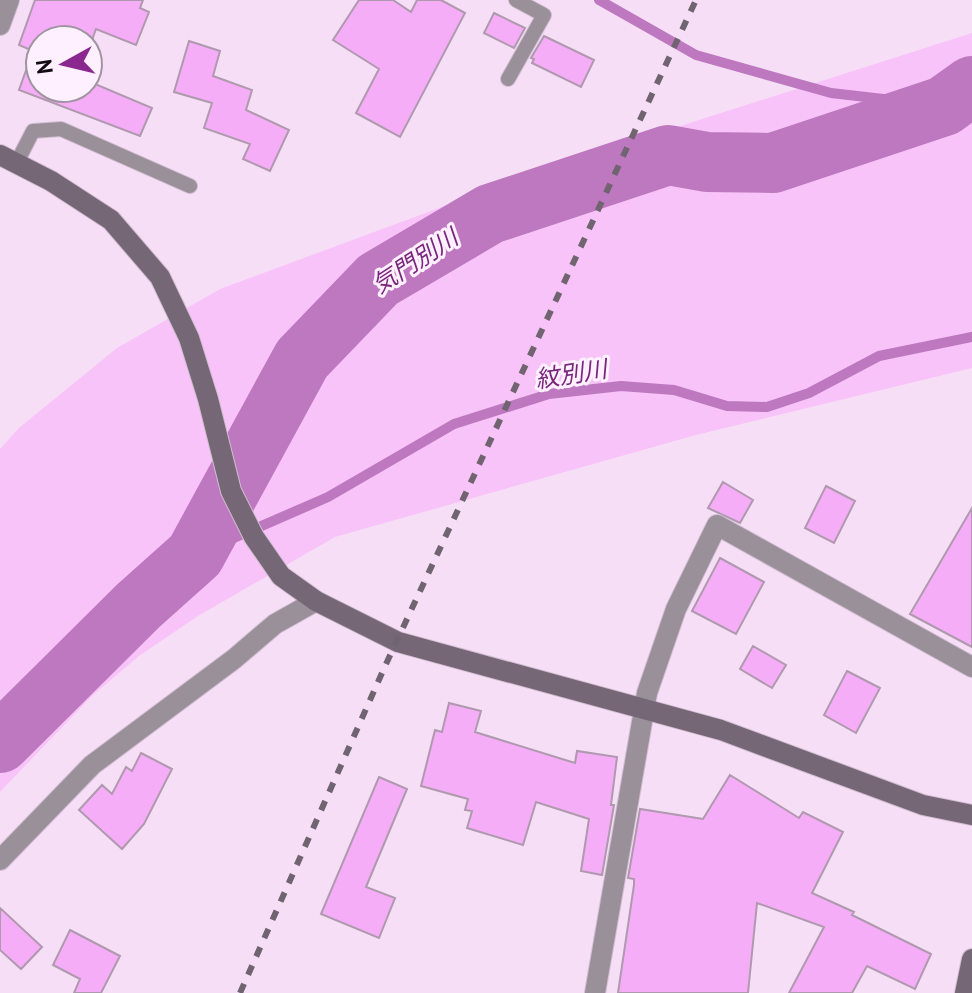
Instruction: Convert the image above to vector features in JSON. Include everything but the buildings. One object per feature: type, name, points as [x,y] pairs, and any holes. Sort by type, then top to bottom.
[{"type":"street","points":[[0,25],[9,0]]},
{"type":"street","points":[[8,159],[51,181],[111,220],[160,277],[189,338],[231,491],[254,537],[281,576],[316,601],[398,642],[721,730],[923,805],[972,815]]},
{"type":"street","points":[[595,993],[647,693],[676,609],[717,525],[972,667]]},
{"type":"street","points":[[0,860],[92,765],[234,659],[275,624],[316,601]]},
{"type":"street","points":[[965,993],[972,959]]},
{"type":"lane","points":[[508,79],[544,15],[516,0]]},
{"type":"lane","points":[[8,159],[33,131],[61,129],[190,186]]},
{"type":"shaded area","points":[[972,33],[972,368],[696,435],[335,537],[198,616],[139,656],[92,696],[0,792],[0,449],[20,427],[117,348],[220,289],[539,171]]},
{"type":"waterway","name":"紋別川","points":[[599,0],[696,55],[831,93],[944,106]]},
{"type":"waterway","name":"気門別川","points":[[0,743],[138,606],[195,555],[302,359],[378,280],[490,214],[668,155],[707,162],[773,163],[944,106],[972,86]]},
{"type":"waterway","name":"紋別川","points":[[195,555],[328,497],[454,424],[549,394],[621,386],[674,390],[727,406],[767,407],[809,393],[879,356],[972,337]]},
{"type":"railway","points":[[240,993],[386,664],[696,0]]}]
